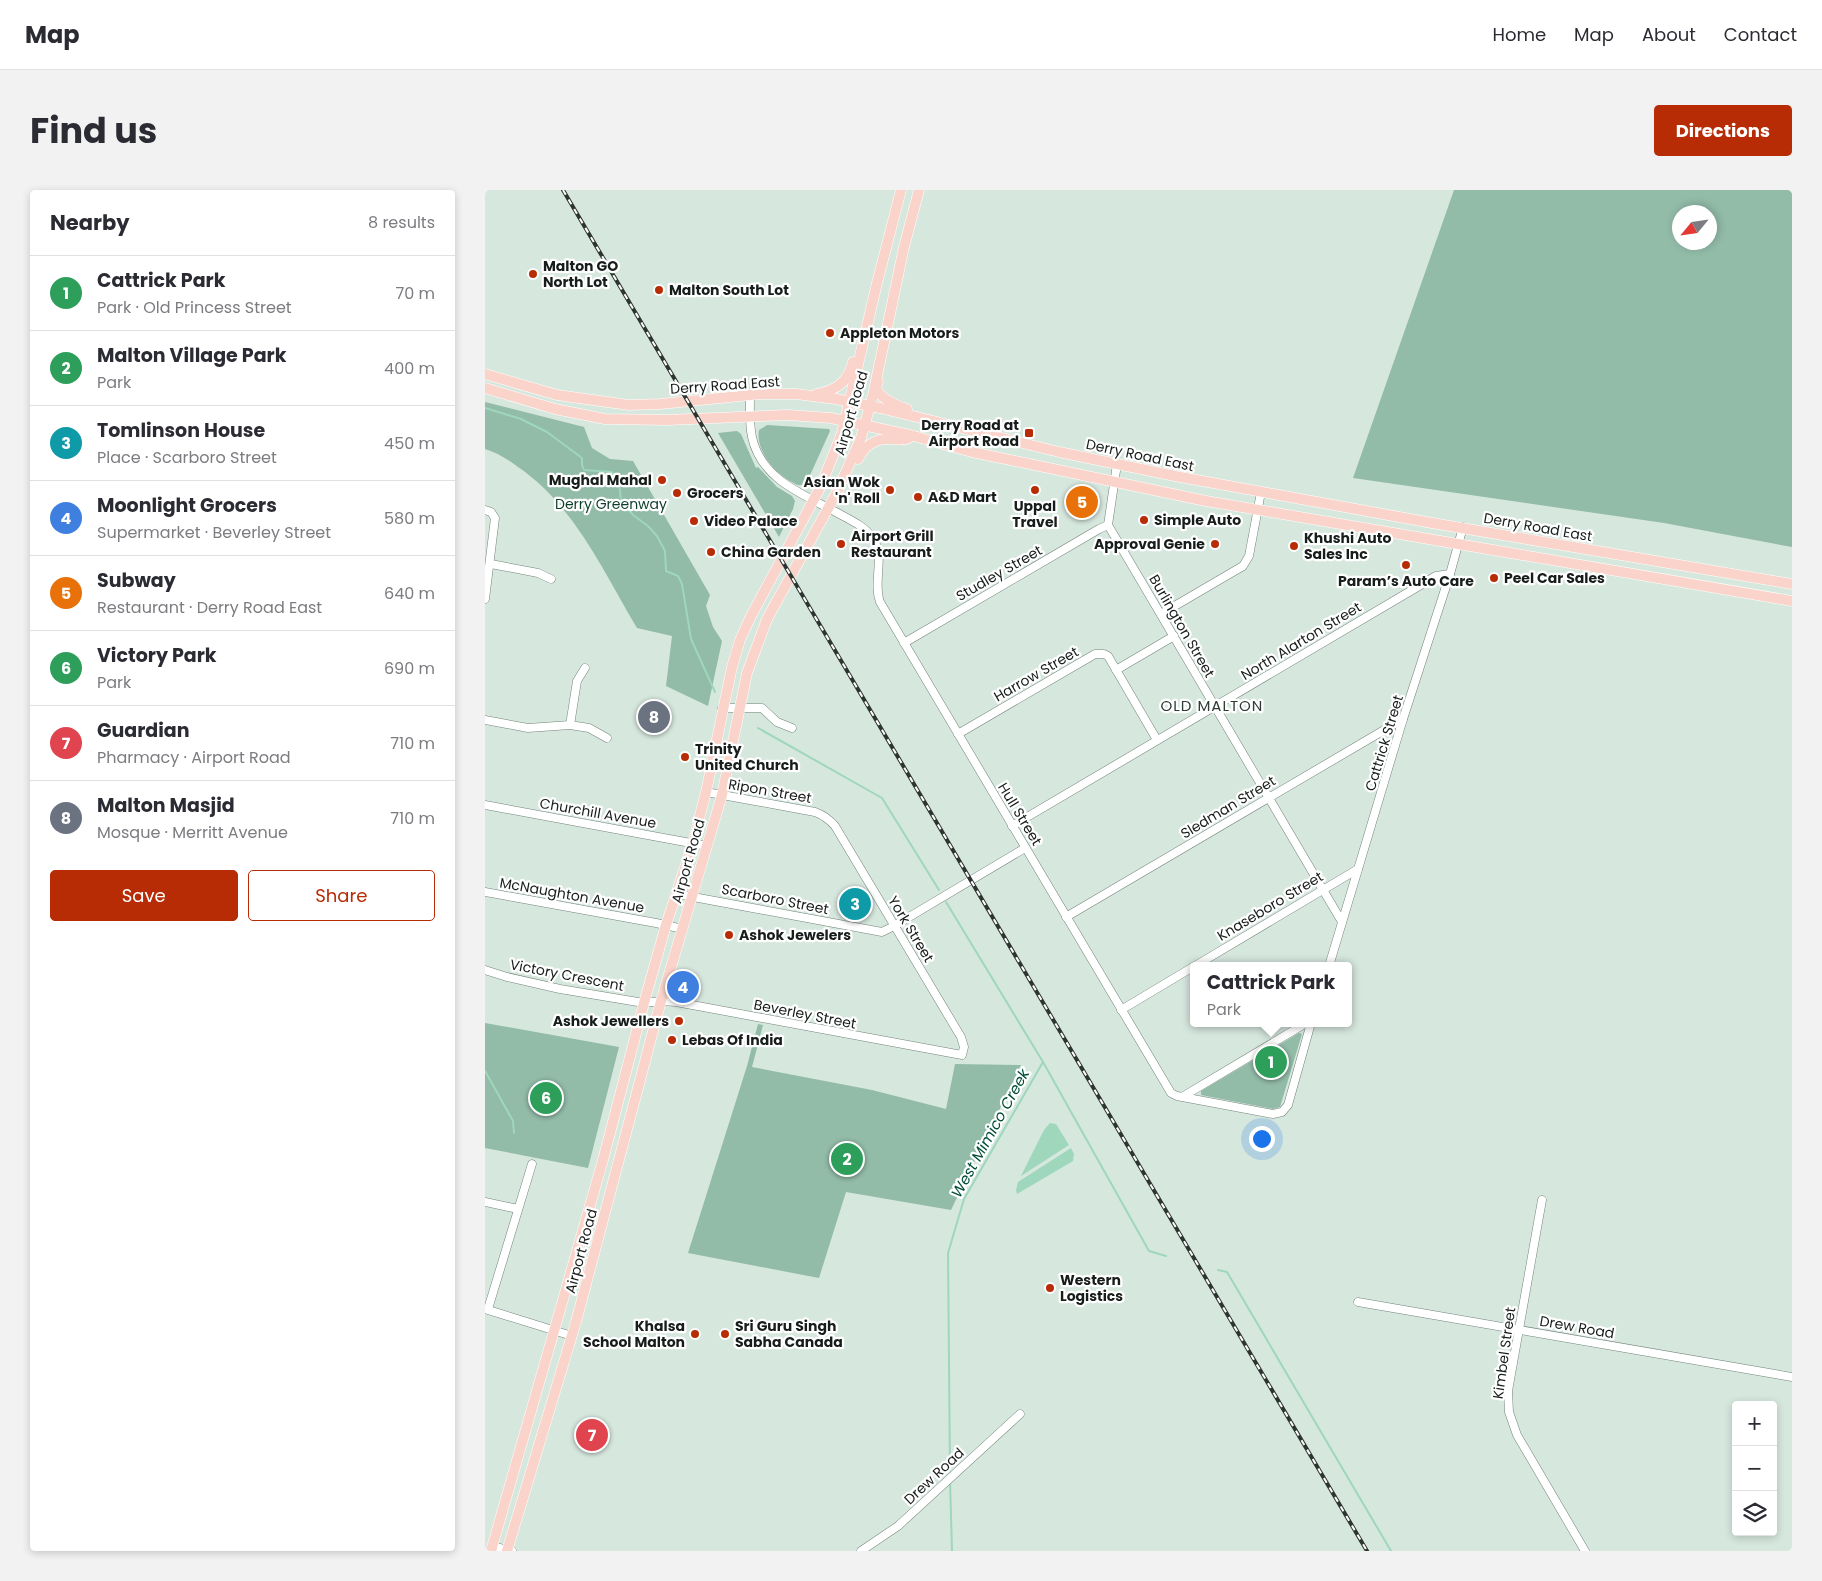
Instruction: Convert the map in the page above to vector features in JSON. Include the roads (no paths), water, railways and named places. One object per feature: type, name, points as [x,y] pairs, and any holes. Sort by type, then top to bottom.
[{"type":"main road","name":"Airport Road","points":[[491,1549],[603,1160],[666,925],[693,842],[706,792],[732,667],[746,627],[762,594],[830,465],[850,402],[901,190]]},
{"type":"main road","name":"Airport Road","points":[[509,1551],[572,1336],[661,1001],[722,795],[747,673],[767,619],[849,468],[869,406],[903,250],[919,190]]},
{"type":"main road","points":[[796,394],[818,394],[836,388],[843,383],[851,370],[859,336],[866,330]]},
{"type":"main road","points":[[885,334],[887,337],[877,389],[881,395],[891,402],[903,408],[925,414],[931,422]]},
{"type":"main road","name":"Derry Road East","points":[[485,374],[557,395],[629,405],[660,404],[750,395],[796,394],[850,402],[1059,452],[1261,492],[1792,584]]},
{"type":"main road","points":[[485,388],[555,408],[605,419],[667,420],[795,415],[845,421],[913,436],[972,452],[1258,510],[1792,601]]},
{"type":"main road","points":[[849,468],[853,467],[865,448],[875,442],[886,439],[905,440],[913,436]]},
{"type":"main road","points":[[1522,556],[1525,539]]},
{"type":"main road","points":[[603,1160],[620,1160]]},
{"type":"main road","points":[[581,1237],[598,1241]]},
{"type":"street","name":"Hull Street","points":[[750,395],[753,443],[768,470],[779,481],[858,525],[873,539],[879,559],[877,590],[879,600],[1168,1090],[1173,1095],[1182,1097],[1273,1114],[1282,1112],[1288,1104],[1310,1027]]},
{"type":"street","points":[[1108,525],[1117,464]]},
{"type":"street","points":[[1161,614],[1243,566],[1249,556],[1261,492]]},
{"type":"street","points":[[485,510],[491,512],[495,518],[491,564],[485,599]]},
{"type":"street","name":"Burlington Street","points":[[1108,525],[1342,922]]},
{"type":"street","name":"Studley Street","points":[[904,644],[1099,528],[1108,525]]},
{"type":"street","name":"Cattrick Street","points":[[1330,962],[1463,527]]},
{"type":"street","points":[[491,564],[538,573],[551,579]]},
{"type":"street","name":"North Alarton Street","points":[[1012,826],[1436,576],[1450,574]]},
{"type":"street","points":[[1117,670],[1174,636]]},
{"type":"street","name":"Harrow Street","points":[[958,734],[1095,654],[1103,654],[1108,656],[1117,670],[1157,740]]},
{"type":"street","points":[[570,725],[577,681],[585,668]]},
{"type":"street","points":[[722,708],[762,708],[777,722],[792,728]]},
{"type":"street","name":"Sledman Street","points":[[1066,918],[1403,719]]},
{"type":"street","points":[[485,720],[528,728],[570,725],[589,728],[607,738]]},
{"type":"street","name":"Ripon Street","points":[[706,792],[815,812],[828,819]]},
{"type":"street","name":"Churchill Avenue","points":[[485,805],[707,846]]},
{"type":"street","name":"York Street","points":[[828,819],[835,826],[961,1037],[964,1047],[962,1054]]},
{"type":"street","name":"Scarboro Street","points":[[677,894],[882,932],[1025,848]]},
{"type":"street","name":"Knaseboro Street","points":[[1201,962],[1359,869]]},
{"type":"street","name":"McNaughton Avenue","points":[[485,892],[683,929]]},
{"type":"street","name":"Knaseboro Street","points":[[1121,1010],[1190,968]]},
{"type":"street","name":"Victory Crescent","points":[[485,970],[560,989],[644,1003]]},
{"type":"street","name":"Beverley Street","points":[[644,1003],[675,1002],[962,1054]]},
{"type":"street","points":[[1182,1097],[1299,1027]]},
{"type":"street","points":[[532,1164],[487,1309],[572,1336]]},
{"type":"street","name":"Kimbel Street","points":[[1542,1200],[1509,1392],[1509,1412],[1517,1435],[1585,1551]]},
{"type":"street","points":[[485,1202],[518,1209]]},
{"type":"street","name":"Drew Road","points":[[1359,1302],[1792,1377]]},
{"type":"street","name":"Drew Road","points":[[861,1551],[898,1526],[1020,1414]]},
{"type":"street","points":[[491,1549],[509,1551]]},
{"type":"waterway","name":"West Mimico Creek","points":[[485,408],[521,419],[547,432],[582,458],[584,470],[612,472],[619,481],[621,501],[633,515],[648,526],[657,536],[665,551],[666,571],[678,576],[682,584],[691,639],[715,692]]},
{"type":"waterway","name":"West Mimico Creek","points":[[758,728],[882,798],[939,890]]},
{"type":"waterway","points":[[946,902],[1043,1062],[1149,1251],[1166,1256]]},
{"type":"waterway","name":"West Mimico Creek","points":[[950,1473],[948,1253],[964,1199],[1043,1062]]},
{"type":"waterway","points":[[485,1071],[513,1121],[514,1133]]},
{"type":"waterway","points":[[1218,1270],[1227,1272],[1391,1551]]},
{"type":"waterway","name":"West Mimico Creek","points":[[950,1481],[952,1551]]},
{"type":"railway","points":[[563,190],[1367,1551]]},
{"type":"place","name":"Malton GO North Lot","points":[[533,274]]},
{"type":"place","name":"Malton South Lot","points":[[659,290]]},
{"type":"place","name":"Appleton Motors","points":[[830,333]]},
{"type":"place","name":"Derry Road at Airport Road","points":[[1029,433]]},
{"type":"place","name":"Mughal Mahal","points":[[662,480]]},
{"type":"place","name":"Asian Wok 'n' Roll","points":[[890,490]]},
{"type":"place","name":"Uppal Travel","points":[[1035,490]]},
{"type":"place","name":"Grocers","points":[[677,493]]},
{"type":"place","name":"A&D Mart","points":[[918,497]]},
{"type":"place","name":"Subway","points":[[1082,502]]},
{"type":"place","name":"Simple Auto","points":[[1144,520]]},
{"type":"place","name":"Video Palace","points":[[694,521]]},
{"type":"place","name":"Airport Grill Restaurant","points":[[841,544]]},
{"type":"place","name":"Approval Genie","points":[[1215,544]]},
{"type":"place","name":"Khushi Auto Sales Inc","points":[[1294,546]]},
{"type":"place","name":"China Garden","points":[[711,552]]},
{"type":"place","name":"Param’s Auto Care","points":[[1406,565]]},
{"type":"place","name":"Peel Car Sales","points":[[1494,578]]},
{"type":"place","name":"Malton Masjid","points":[[654,717]]},
{"type":"place","name":"Trinity United Church","points":[[685,757]]},
{"type":"place","name":"Tomlinson House","points":[[855,904]]},
{"type":"place","name":"Ashok Jewelers","points":[[729,935]]},
{"type":"place","name":"Moonlight Grocers","points":[[683,987]]},
{"type":"place","name":"Ashok Jewellers","points":[[679,1021]]},
{"type":"place","name":"Lebas Of India","points":[[672,1040]]},
{"type":"place","name":"Cattrick Park","points":[[1271,1062]]},
{"type":"place","name":"Victory Park","points":[[546,1098]]},
{"type":"place","name":"Malton Village Park","points":[[847,1159]]},
{"type":"place","name":"Western Logistics","points":[[1050,1288]]},
{"type":"place","name":"Khalsa School Malton","points":[[695,1334]]},
{"type":"place","name":"Sri Guru Singh Sabha Canada","points":[[725,1334]]},
{"type":"place","name":"Guardian","points":[[592,1435]]},
{"type":"district","name":"OLD MALTON","points":[[1212,705]]},
{"type":"park label","name":"Derry Greenway","points":[[611,504]]}]
